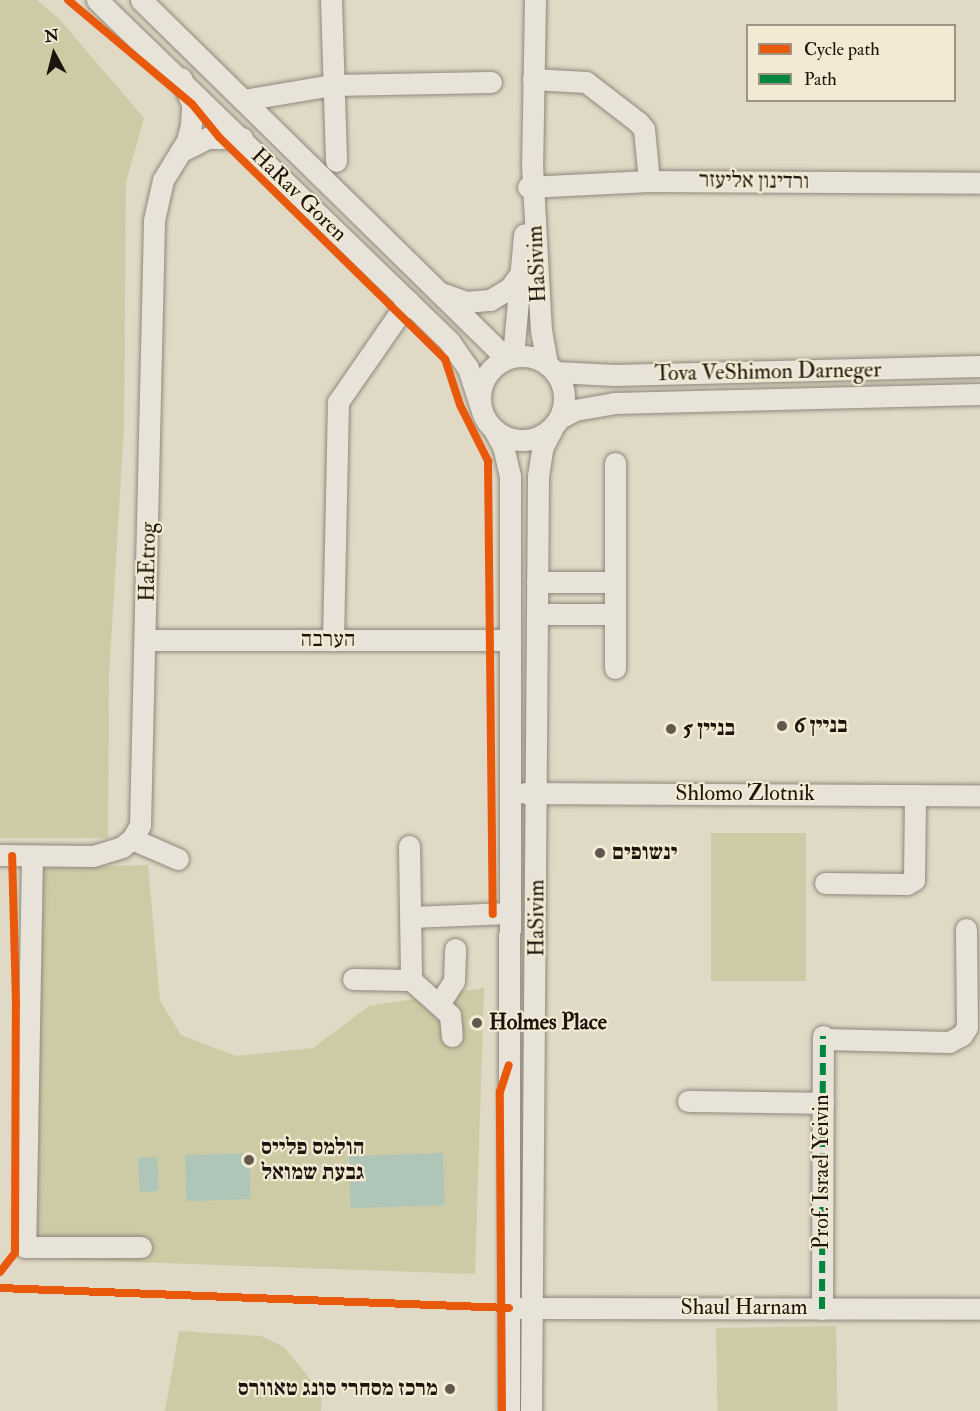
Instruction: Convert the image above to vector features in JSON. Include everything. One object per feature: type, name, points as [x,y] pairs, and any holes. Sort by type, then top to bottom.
[{"type":"street","name":"HaRav Goren","points":[[97,0],[181,78],[408,301],[462,358],[473,378],[480,405]]},
{"type":"street","name":"HaRav Goren","points":[[141,0],[437,291],[510,357]]},
{"type":"street","points":[[331,0],[336,161]]},
{"type":"street","name":"HaSivim","points":[[510,357],[531,187],[535,0]]},
{"type":"street","name":"HaEtrog","points":[[132,839],[142,807],[154,220],[163,180],[180,152],[191,125],[192,104],[181,78]]},
{"type":"street","points":[[534,79],[586,82],[638,122],[644,129],[650,181]]},
{"type":"street","points":[[243,100],[333,85],[491,82]]},
{"type":"street","points":[[180,152],[207,138],[242,138]]},
{"type":"street","name":"ורדינון אליעזר","points":[[531,187],[650,181],[980,183]]},
{"type":"street","name":"HaSivim","points":[[531,187],[541,330],[551,367]]},
{"type":"street","points":[[437,291],[455,300],[477,303],[501,295],[521,273]]},
{"type":"street","points":[[333,640],[338,402],[408,301]]},
{"type":"street","points":[[510,357],[536,358],[551,367],[565,394],[556,423],[530,440],[505,437],[494,430],[480,405],[485,377],[510,357]]},
{"type":"street","name":"Tova VeShimon Darneger","points":[[551,367],[614,375],[980,366]]},
{"type":"street","name":"Tova VeShimon Darneger","points":[[556,423],[575,410],[614,403],[980,394]]},
{"type":"street","name":"HaSivim","points":[[531,1411],[539,458],[556,423]]},
{"type":"street","name":"HaSivim","points":[[494,430],[503,446],[510,476],[509,1411]]},
{"type":"street","points":[[615,463],[613,582],[615,668]]},
{"type":"street","points":[[537,582],[613,582]]},
{"type":"street","points":[[538,614],[614,614]]},
{"type":"street","name":"הערבה","points":[[147,640],[510,640]]},
{"type":"street","name":"Shlomo Zlotnik","points":[[509,793],[980,795]]},
{"type":"street","points":[[825,883],[907,884],[914,880],[915,795]]},
{"type":"street","points":[[0,855],[93,856],[122,847],[132,839],[178,859]]},
{"type":"street","points":[[409,846],[411,980]]},
{"type":"street","points":[[32,856],[26,1247],[141,1247]]},
{"type":"street","points":[[411,917],[509,913]]},
{"type":"street","name":"Prof. Israel Yeivin","points":[[822,1309],[823,1038],[949,1042],[962,1035],[967,1027],[966,929]]},
{"type":"street","points":[[439,1004],[454,981],[455,949]]},
{"type":"street","points":[[353,979],[411,980],[450,1015],[452,1036]]},
{"type":"street","points":[[688,1101],[823,1103]]},
{"type":"street","name":"Shaul Harnam","points":[[509,1308],[980,1309]]},
{"type":"green space","points":[[0,0],[37,0],[60,20],[144,118],[126,182],[124,428],[109,675],[108,838],[0,838]]},
{"type":"green space","points":[[711,833],[806,833],[806,981],[711,981]]},
{"type":"green space","name":"הולמס פלייס גבעת שמואל","points":[[148,865],[160,1001],[181,1035],[236,1056],[313,1048],[369,1006],[484,988],[475,1274],[20,1258],[19,1061],[42,868]]},
{"type":"green space","points":[[836,1326],[837,1411],[717,1411],[716,1328]]},
{"type":"green space","points":[[179,1331],[261,1336],[284,1347],[322,1394],[321,1411],[165,1411]]},
{"type":"shaded area","points":[[249,1153],[251,1199],[187,1201],[185,1155]]},
{"type":"shaded area","points":[[443,1153],[445,1205],[351,1208],[349,1156]]},
{"type":"shaded area","points":[[157,1157],[159,1191],[140,1192],[138,1158]]},
{"type":"marked path","points":[[822,1309],[823,1036]]},
{"type":"cycle path","points":[[68,0],[192,104],[219,137],[445,359],[460,405],[488,461],[493,914]]},
{"type":"cycle path","points":[[0,1272],[15,1253],[16,1004],[12,856]]},
{"type":"cycle path","points":[[502,1411],[500,1092],[509,1065]]},
{"type":"cycle path","points":[[0,1288],[509,1308]]},
{"type":"place","name":"בניין 6","points":[[782,726]]},
{"type":"place","name":"בניין 5","points":[[671,729]]},
{"type":"place","name":"ינשופים","points":[[600,853]]},
{"type":"place","name":"Holmes Place","points":[[477,1023]]},
{"type":"place","name":"הולמס פלייס גבעת שמואל","points":[[249,1160]]},
{"type":"place","name":"מרכז מסחרי סונג טאוורס","points":[[450,1389]]}]
